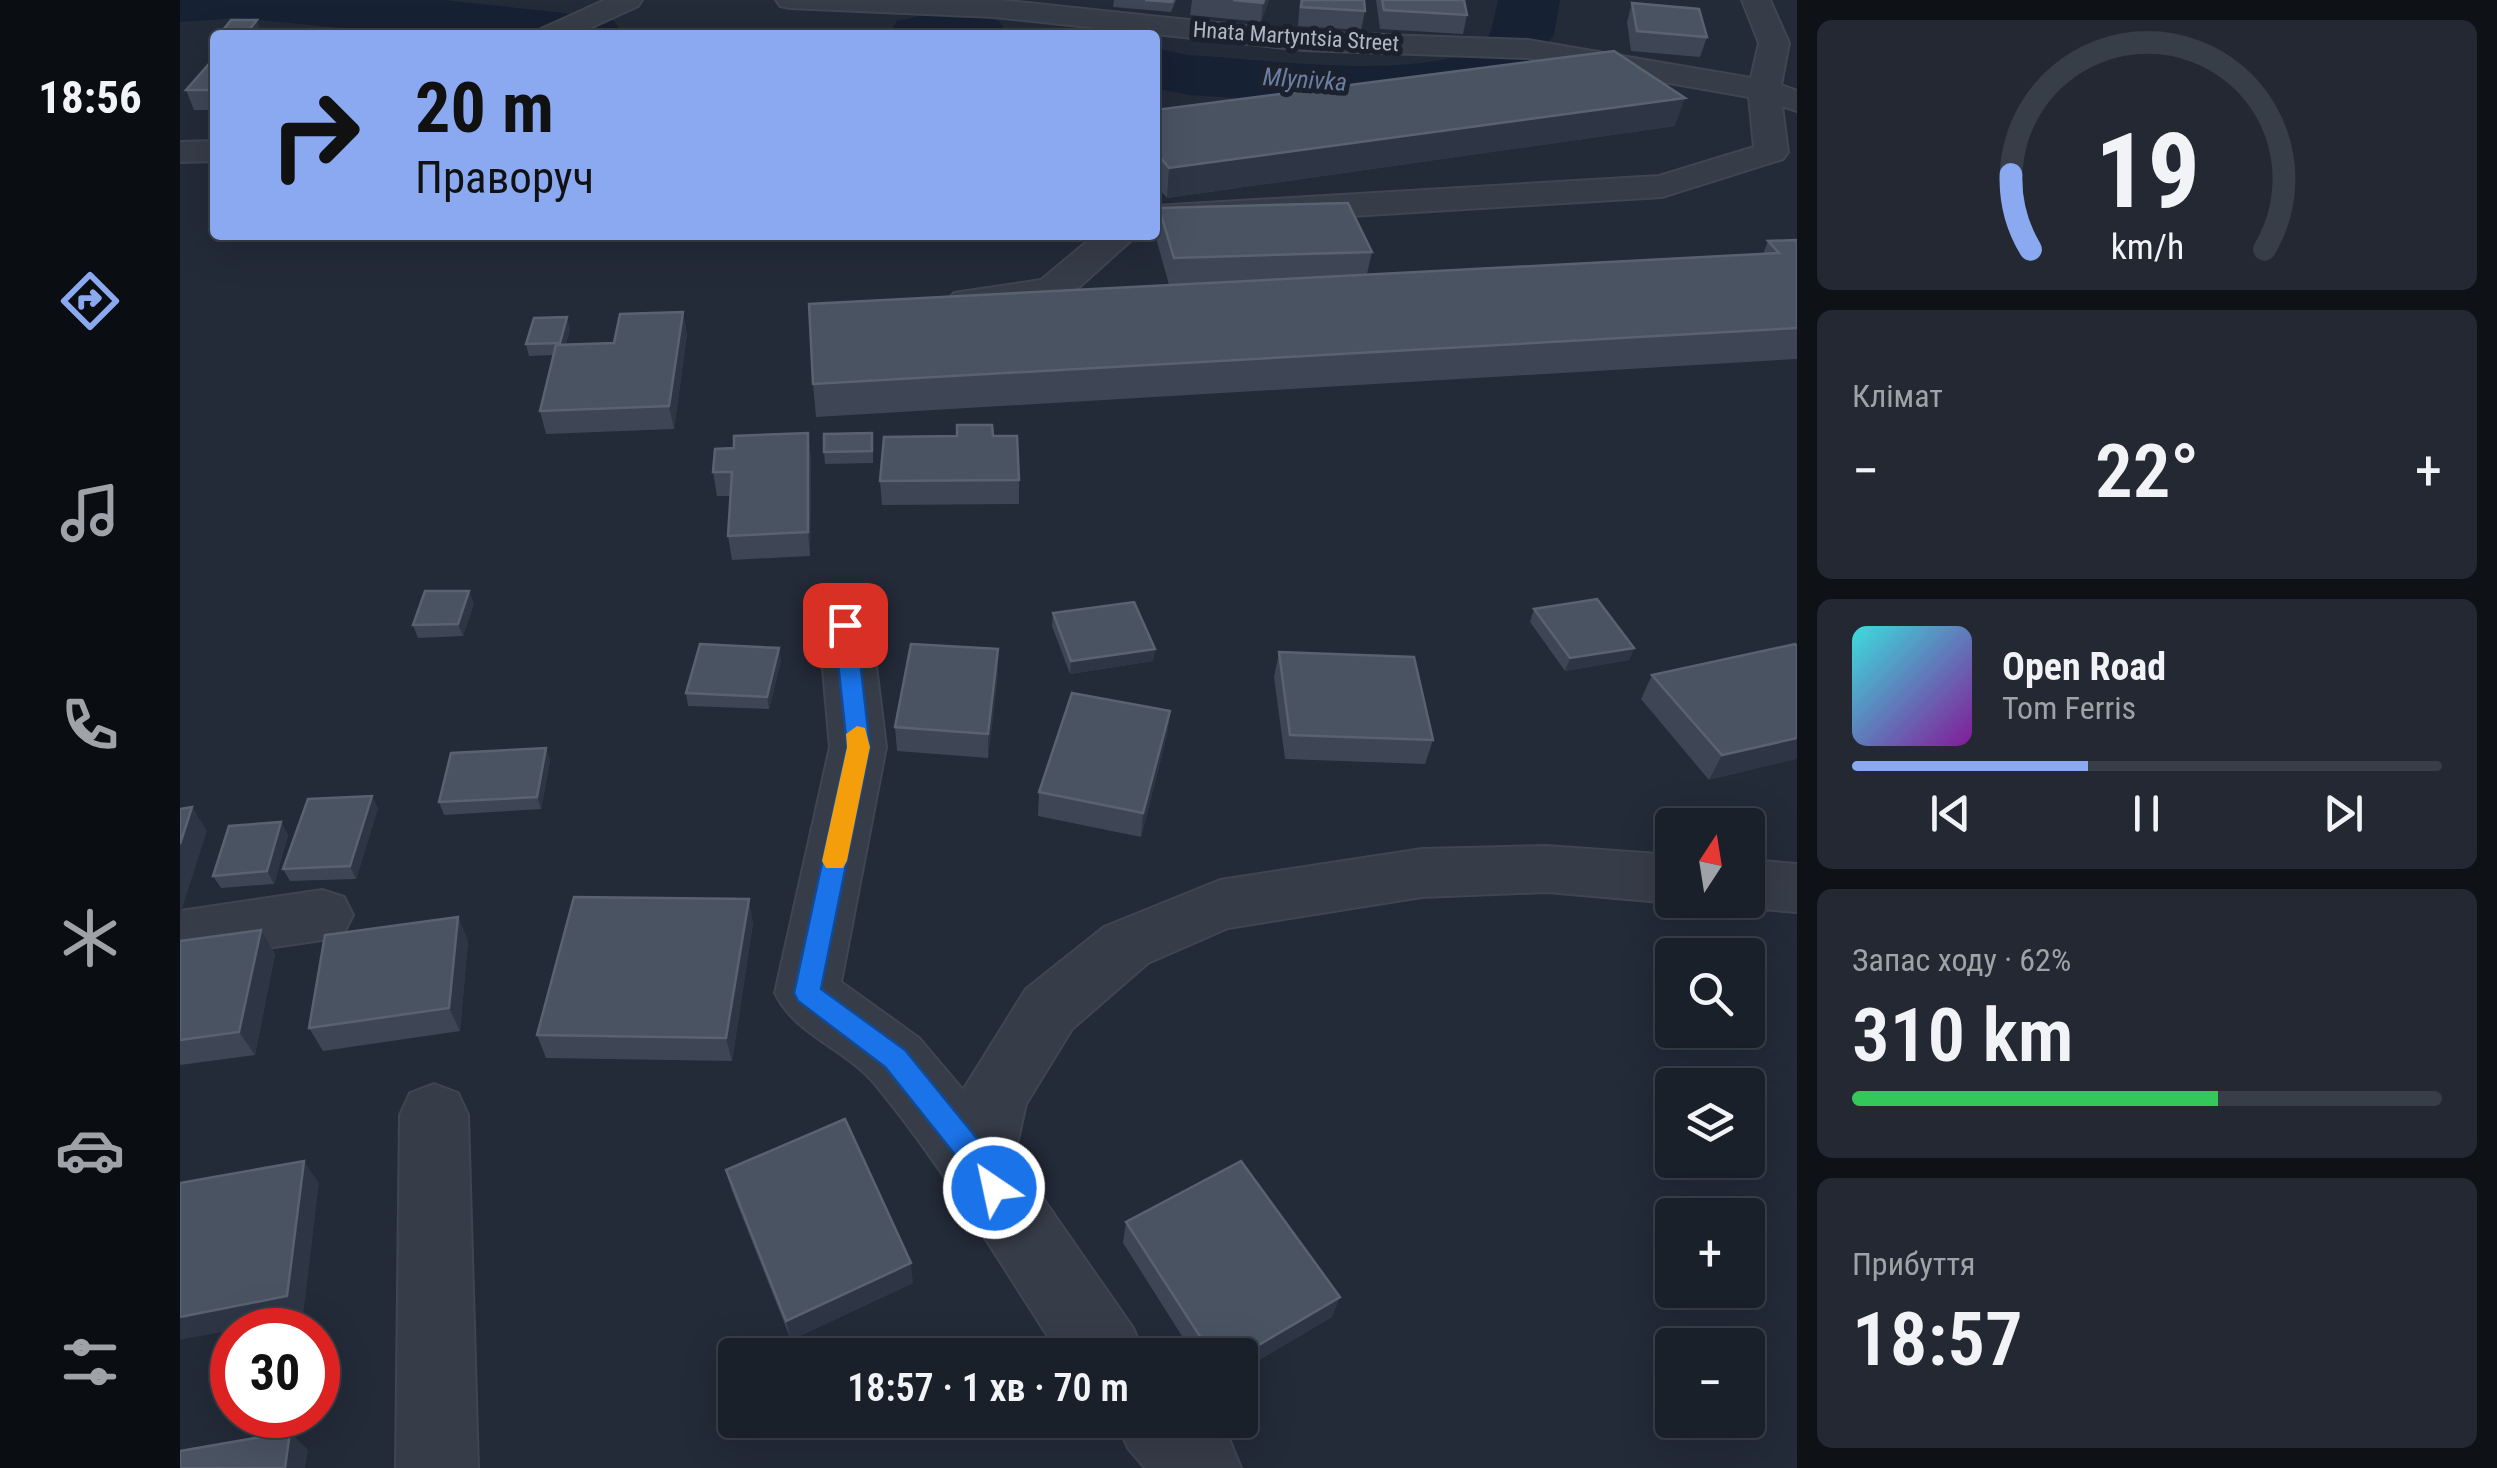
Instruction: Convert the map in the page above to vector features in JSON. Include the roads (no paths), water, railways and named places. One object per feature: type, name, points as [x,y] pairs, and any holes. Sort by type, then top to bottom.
[{"type":"street","points":[[563,30],[628,0]]},
{"type":"street","name":"Hnata Martyntsia Street","points":[[790,0],[994,8],[1304,41],[1528,49],[1781,95]]},
{"type":"street","points":[[1160,217],[1662,186],[1771,152],[1781,95],[1774,43],[1756,0]]},
{"type":"street","points":[[180,152],[210,150]]},
{"type":"street","points":[[940,304],[1053,290],[1111,240]]},
{"type":"street","points":[[845,625],[858,747],[807,993],[895,1059],[978,1162],[1094,1338]]},
{"type":"street","points":[[978,1162],[994,1096],[1049,1010],[1126,944],[1220,905],[1422,873],[1547,869],[1655,877]]},
{"type":"street","points":[[1765,885],[1797,888]]},
{"type":"street","points":[[180,936],[322,915]]},
{"type":"street","points":[[434,1115],[436,1468]]},
{"type":"street","points":[[1172,1438],[1200,1468]]},
{"type":"waterway","name":"Mlynivka","points":[[180,3],[238,0],[315,5],[545,30]]},
{"type":"waterway","name":"Mlynivka","points":[[1160,69],[1188,75],[1391,86],[1447,78],[1504,61],[1522,34],[1529,0]]}]
